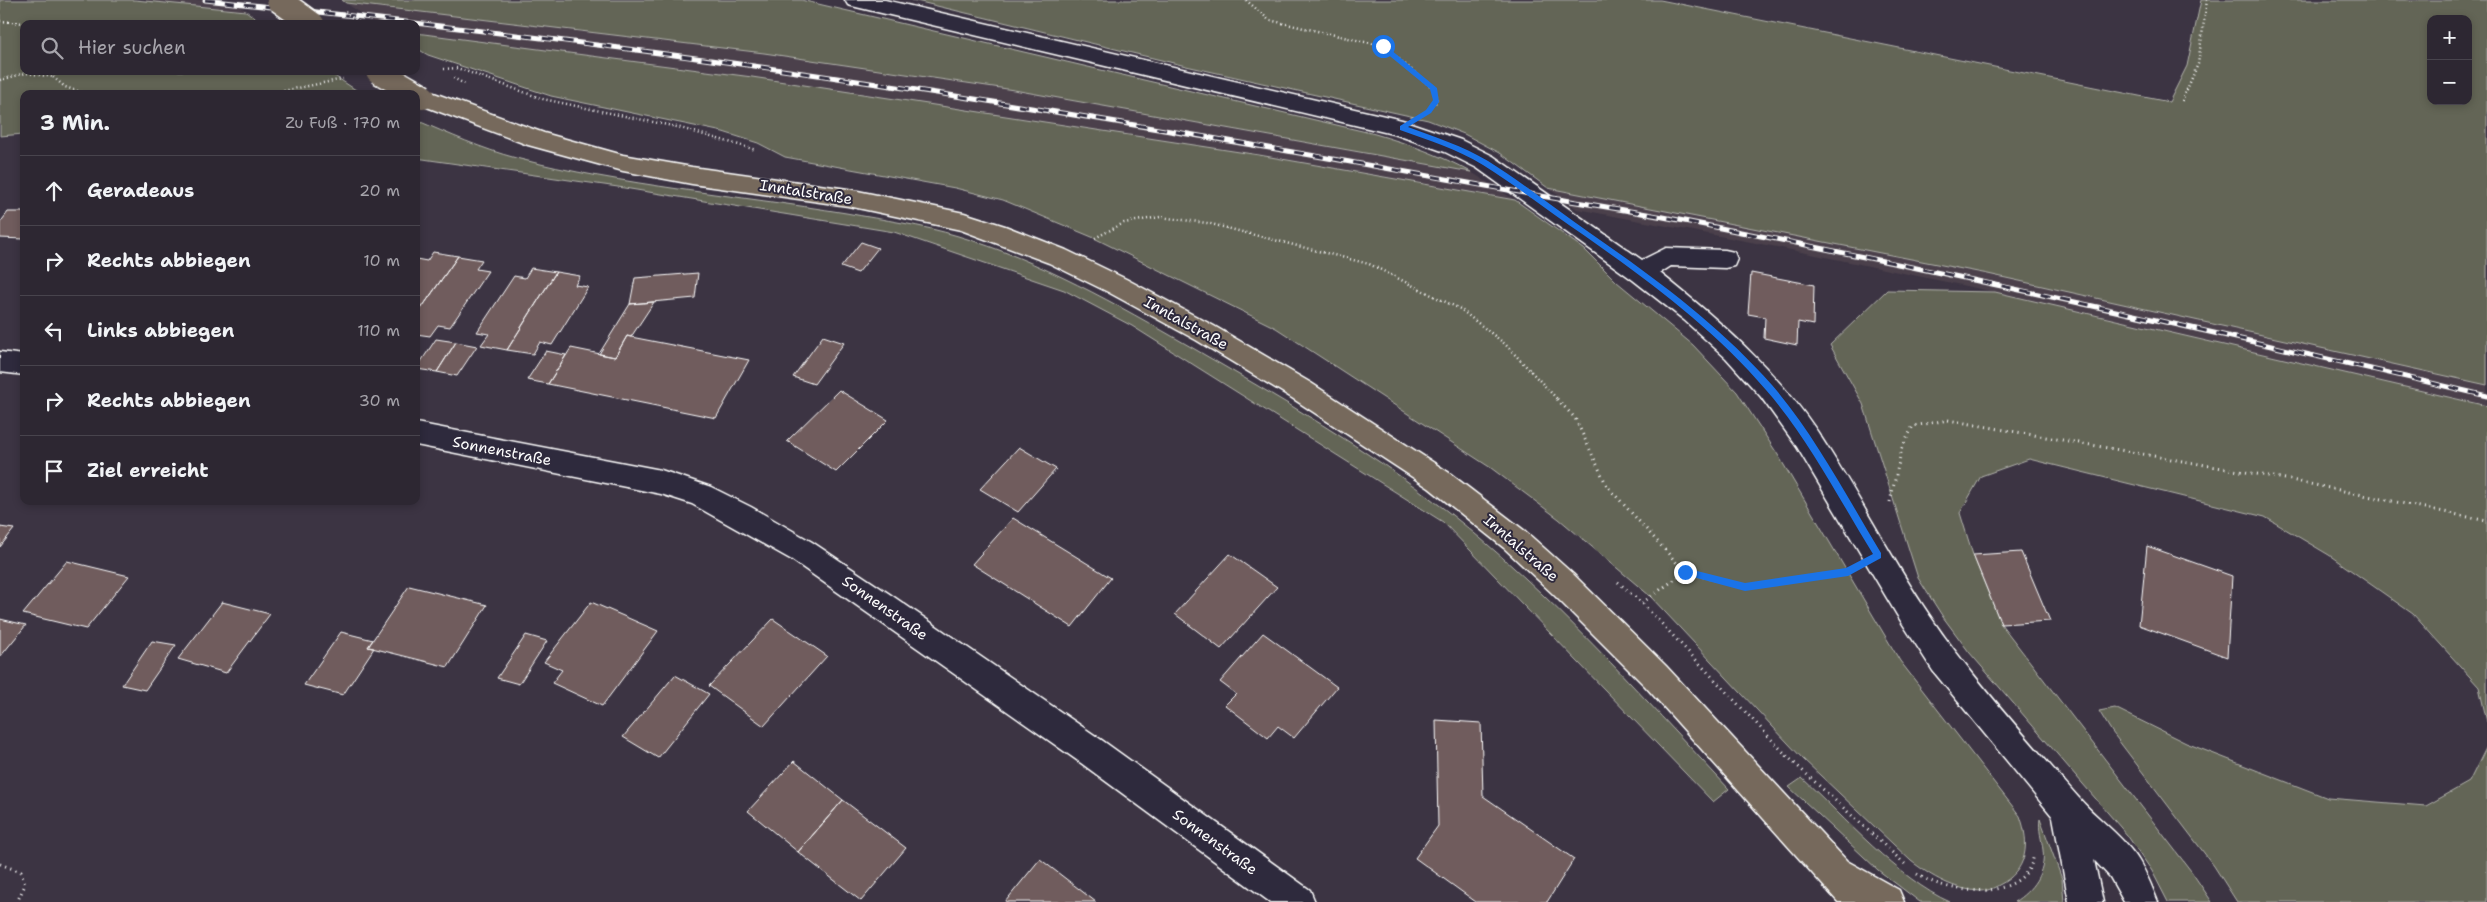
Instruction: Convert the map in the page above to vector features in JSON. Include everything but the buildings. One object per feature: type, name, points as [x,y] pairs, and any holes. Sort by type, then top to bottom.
[{"type":"main road","points":[[279,0],[306,20]]},
{"type":"main road","name":"Inntalstraße","points":[[385,75],[412,90]]},
{"type":"main road","name":"Inntalstraße","points":[[420,95],[478,120],[586,154],[652,168],[910,208],[965,223],[1072,262],[1122,287],[1245,356],[1346,419],[1461,496],[1533,556],[1611,630],[1833,869],[1860,902]]},
{"type":"main road","name":"Inntalstraße","points":[[1833,869],[1887,902]]},
{"type":"street","points":[[856,0],[1402,128],[1453,146],[1485,162],[1642,273],[1693,313],[1735,351],[1770,389],[1807,439],[1907,606],[1944,661],[2068,810],[2122,866],[2134,884],[2141,902]]},
{"type":"street","points":[[1642,273],[1666,257],[1725,259]]},
{"type":"street","points":[[0,362],[20,364]]},
{"type":"street","name":"Sonnenstraße","points":[[420,435],[660,482],[701,495],[741,516],[802,551],[881,604],[1092,752],[1298,902]]},
{"type":"street","points":[[2068,810],[2086,902]]},
{"type":"path","points":[[1246,0],[1269,20],[1332,32],[1383,46],[1434,88],[1437,101],[1429,111],[1402,128]]},
{"type":"path","points":[[2182,101],[2198,64],[2207,0]]},
{"type":"path","points":[[0,21],[20,23]]},
{"type":"path","points":[[457,68],[541,99],[680,128],[734,142],[760,152]]},
{"type":"path","points":[[0,80],[15,73],[20,73]]},
{"type":"path","points":[[45,75],[53,77],[65,87],[75,90]]},
{"type":"path","points":[[288,90],[332,81]]},
{"type":"path","points":[[1088,242],[1124,223],[1160,217],[1207,223],[1369,264],[1460,308],[1505,344],[1575,418],[1607,486],[1685,572],[1745,587],[1848,572],[1878,556]]},
{"type":"path","points":[[1902,448],[1913,426],[1948,420],[2291,480],[2487,521]]},
{"type":"path","points":[[1642,603],[1685,572]]},
{"type":"path","points":[[1792,761],[1926,881],[1954,894]]},
{"type":"path","points":[[2016,888],[2033,864],[2035,851]]},
{"type":"path","points":[[0,864],[21,872],[25,885],[17,902]]},
{"type":"shaded area","points":[[135,0],[232,0],[246,11]]},
{"type":"shaded area","points":[[346,3],[764,53],[1014,90],[1471,172],[1515,200],[1259,155],[752,77],[420,34],[420,20],[370,20]]},
{"type":"shaded area","points":[[1548,188],[1988,274],[2487,385],[2487,406],[1995,292],[1777,247],[1577,209]]},
{"type":"green space","points":[[0,0],[135,0],[246,11],[258,20],[20,20],[20,75],[333,75],[356,90],[20,90],[20,134],[0,136]]},
{"type":"green space","points":[[342,0],[801,0],[1375,134],[1424,150],[1471,172],[1014,90],[764,53],[346,3]]},
{"type":"green space","points":[[912,0],[1660,0],[2169,102],[2187,66],[2201,0],[2487,0],[2487,385],[1988,274],[1548,188],[1500,153],[1464,134],[1428,120],[1186,66]]},
{"type":"green space","points":[[420,34],[752,77],[1259,155],[1515,200],[1584,249],[1617,282],[1693,345],[1737,392],[1778,455],[1900,661],[2020,816],[2025,836],[2024,855],[2021,864],[2009,879],[1993,888],[1981,891],[1962,888],[1944,882],[1919,867],[1803,759],[1650,596],[1559,519],[1491,468],[1276,328],[1092,237],[1003,200],[955,188],[785,157],[758,143],[723,132],[551,96],[428,55],[420,50]]},
{"type":"green space","points":[[420,122],[491,150],[557,168],[639,183],[846,213],[944,232],[989,246],[1077,285],[1135,315],[1257,385],[1386,466],[1447,511],[1558,610],[1628,680],[1729,789],[1713,802],[1443,522],[1132,326],[1064,290],[894,232],[618,187],[420,159]]},
{"type":"green space","points":[[1887,290],[1995,292],[2487,406],[2487,722],[2479,687],[2413,614],[2329,555],[2265,517],[2029,459],[1981,476],[1960,513],[1973,555],[2001,624],[2191,871],[2212,902],[2168,902],[2152,871],[2127,835],[1969,652],[1943,617],[1918,578],[1863,404],[1830,345]]},
{"type":"green space","points":[[2115,708],[2186,743],[2328,798],[2426,806],[2469,782],[2487,746],[2487,902],[2237,902],[2214,866],[2112,732],[2099,711]]},
{"type":"green space","points":[[1802,778],[1872,846],[1911,879],[1950,902],[1920,902],[1878,870],[1789,787]]},
{"type":"green space","points":[[2040,819],[2062,879],[2064,902],[2014,902],[2032,887],[2040,873],[2043,850]]},
{"type":"railway","points":[[205,0],[387,20]]},
{"type":"railway","points":[[420,24],[700,58],[947,95],[1660,216],[1983,282],[2185,326],[2487,396]]},
{"type":"route","points":[[1383,46],[1434,88],[1437,101],[1429,111],[1402,128],[1453,146],[1485,162],[1642,273],[1693,313],[1735,351],[1770,389],[1807,439],[1878,556],[1848,572],[1745,587],[1685,572]]}]
